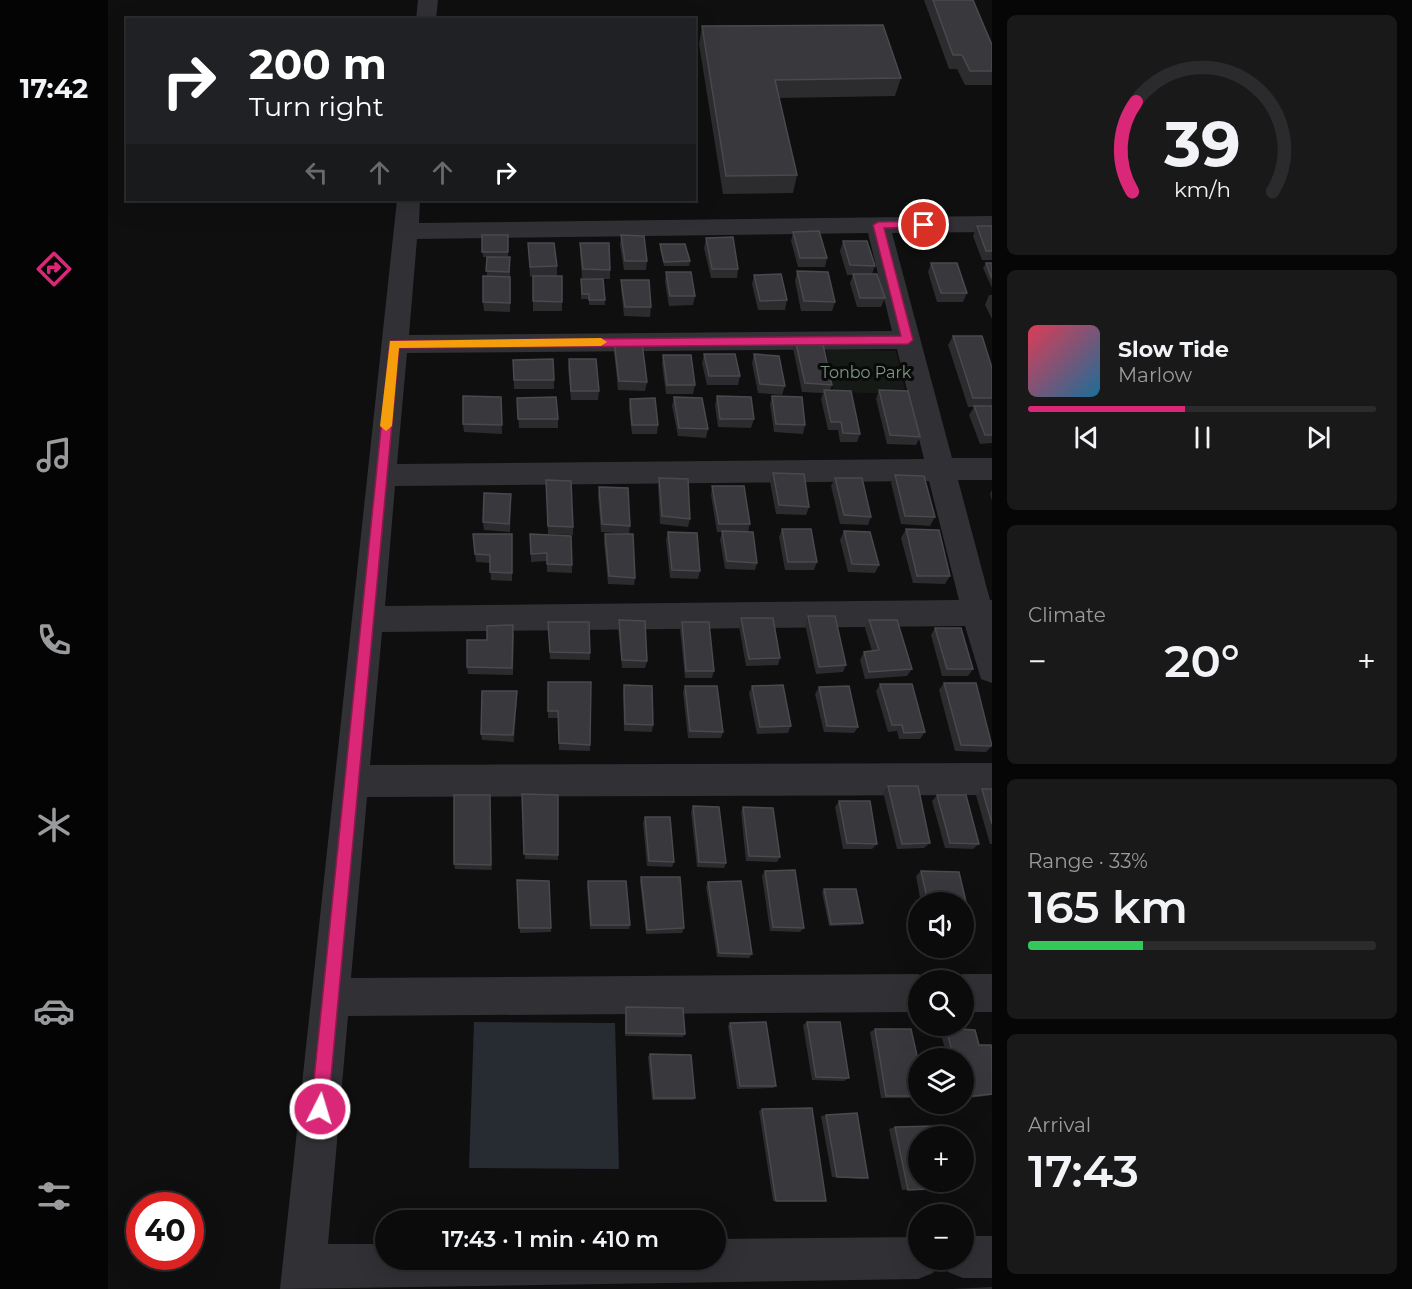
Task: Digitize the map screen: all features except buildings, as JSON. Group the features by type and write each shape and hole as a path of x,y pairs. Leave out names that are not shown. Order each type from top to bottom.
{"street":[{"path":"426,18 428,0"},
{"path":"908,1258 631,1275 303,1277 407,215 878,225 992,224"},
{"path":"878,225 941,469 985,613 992,669"},
{"path":"394,344 908,340"},
{"path":"381,475 992,469"},
{"path":"368,619 985,613"},
{"path":"352,781 992,779"},
{"path":"330,997 908,993"},
{"path":"974,993 992,993"},
{"path":"974,1257 992,1257"}],"green space":[{"name":"Tonbo Park","path":"826,349 896,351 906,394 834,392"}],"shaded area":[{"path":"474,1022 615,1023 619,1169 469,1168"}],"slow traffic":[{"path":"386,426 394,344 601,342"}],"route":[{"path":"320,1109 394,344 908,340 878,225 924,225"}]}
